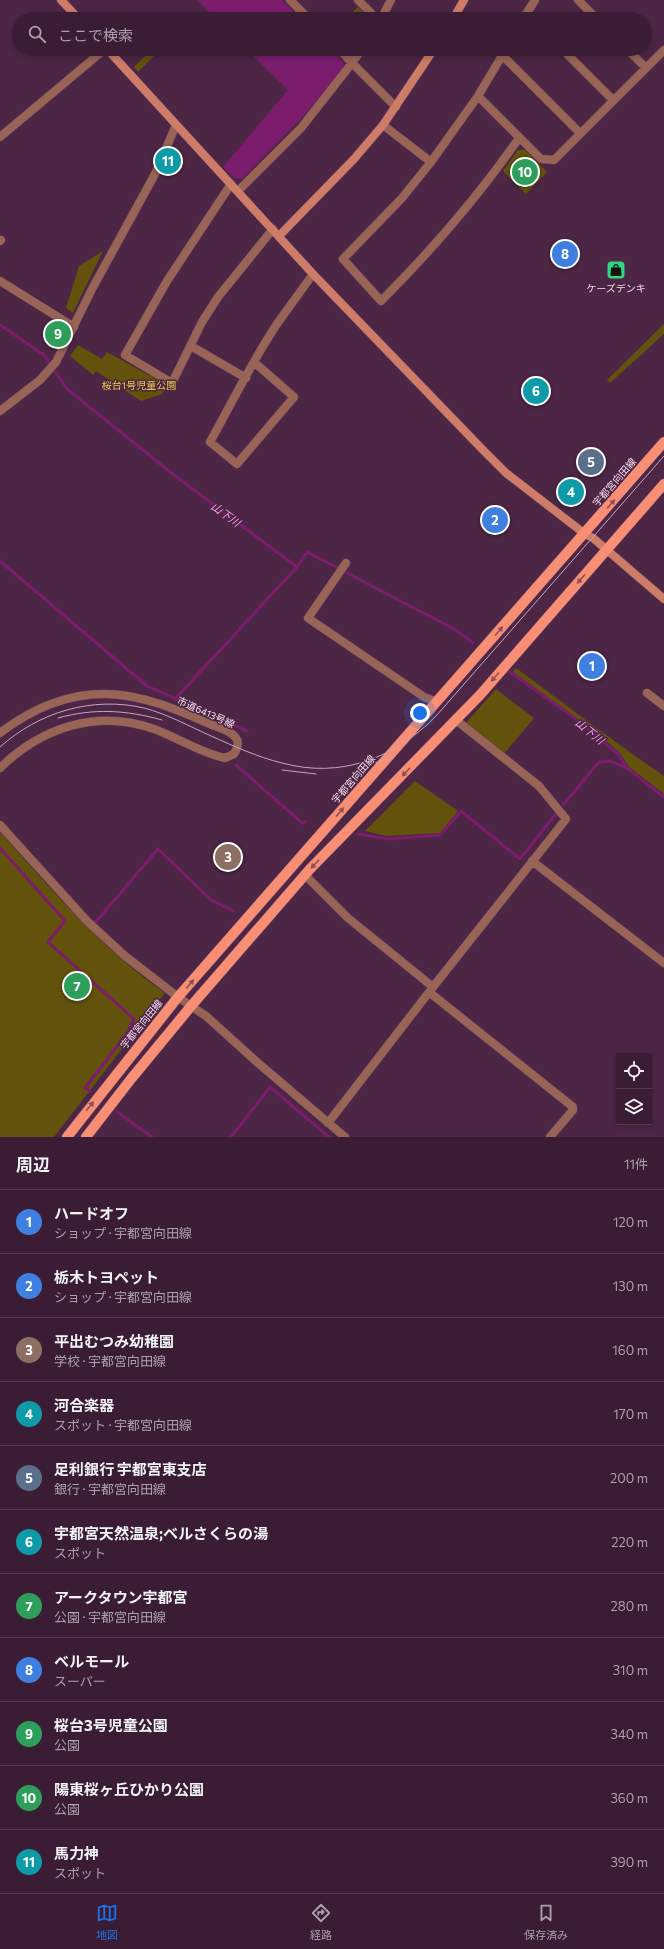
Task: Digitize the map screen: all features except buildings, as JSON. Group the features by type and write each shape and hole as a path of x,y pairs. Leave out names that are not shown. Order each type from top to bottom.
{"main road":[{"name":"宇都宮向田線","path":"66,1137 178,997 664,442"},
{"path":"86,1137 131,1079 192,1005 305,876 456,720 664,484"}],"street":[{"path":"290,0 302,12"},
{"path":"358,0 370,12"},
{"path":"385,12 391,0"},
{"path":"456,12 464,0"},
{"path":"530,12 535,0"},
{"path":"66,2 74,12"},
{"path":"584,2 592,12"},
{"path":"478,96 541,159 554,160 664,50"},
{"path":"0,137 98,56"},
{"path":"112,56 313,274 499,466 585,534 593,538 664,599"},
{"path":"346,56 396,107"},
{"path":"238,191 301,128 357,56"},
{"path":"279,236 343,171 383,125 429,56"},
{"path":"502,56 478,96 431,162 402,198 343,259 381,301 443,238 498,168 519,138"},
{"path":"508,56 580,133"},
{"path":"569,56 613,100"},
{"path":"634,56 646,68"},
{"path":"0,411 40,380 56,362 92,289 154,174 176,125"},
{"path":"383,125 431,162"},
{"path":"231,184 167,281 126,355 172,383 202,322 218,297 273,229"},
{"path":"255,363 294,397 237,464 210,442 246,378 277,325 313,274"},
{"path":"0,281 74,327"},
{"path":"191,346 246,378"},
{"path":"345,564 308,618 424,697 437,702"},
{"path":"647,693 664,706"},
{"name":"市道6413号線","path":"0,733 28,713 54,703 71,698 104,694 136,698 180,711 230,733 237,739 238,744 234,754 225,758 153,728 133,723 114,721 89,722 66,726 45,734 26,745 0,768"},
{"path":"328,1123 431,989 566,819 539,786 456,720"},
{"path":"0,825 87,921 125,956 178,997 192,1005 345,1137"},
{"path":"532,861 664,963"},
{"path":"305,876 348,918 431,989 573,1106 573,1110 550,1137"}],"green space":[{"path":"358,7 363,12 353,12"},
{"path":"145,56 154,56 138,72 134,67"},
{"path":"518,150 525,150 547,172 526,194 503,171"},
{"path":"103,251 73,313 66,308 79,266"},
{"path":"58,321 64,326 65,329 65,336 61,346 49,336"},
{"path":"664,324 664,334 610,383 607,380"},
{"name":"桜台1号児童公園","path":"78,345 102,359 107,352 167,385 162,394 141,401 96,371 93,375 70,356"},
{"path":"516,668 664,776 664,794 629,767 619,752 593,730 513,672"},
{"path":"496,689 534,718 503,755 466,723"},
{"path":"415,781 458,811 440,833 386,836 365,831"},
{"path":"0,832 58,897 98,938 142,976 165,993 54,1137 0,1137"}],"shaded area":[{"path":"197,0 282,0 294,12 209,12"},
{"path":"253,56 337,56 343,62 344,68 300,120 242,179 234,178 223,167 288,90"}],"waterway":[{"name":"山下川","path":"0,325 44,355 67,389 174,475 297,567 307,552 456,630 473,643"},
{"path":"0,561 147,686 247,731"},
{"path":"175,699 297,567"},
{"name":"山下川","path":"510,672 572,716 618,754 627,768 664,797"},
{"path":"563,805 599,762 610,761 627,768"},
{"path":"236,765 302,823 306,822"},
{"path":"358,834 389,839 440,835 461,811 520,859 555,815"},
{"path":"0,848 65,921 48,942 134,1019 128,1032 85,1088 90,1091"},
{"path":"93,922 94,924 158,849 211,900 234,911"},
{"path":"231,1137 270,1087 329,1137"},
{"path":"117,1112 152,1137"}],"tram line":[{"path":"0,747 32,724 49,716 67,710 105,704 144,708 170,717 211,736 273,761 304,767 325,768 346,766 385,754 420,731 436,716 664,456"},
{"path":"58,718 84,713 123,712 162,720"},
{"path":"359,769 391,757"},
{"path":"282,770 316,774"}],"place":[{"name":"馬力神","path":"168,161"},
{"name":"陽東桜ヶ丘ひかり公園","path":"525,172"},
{"name":"ベルモール","path":"565,254"},
{"name":"ケーズデンキ","path":"616,270"},
{"name":"桜台3号児童公園","path":"58,334"},
{"name":"宇都宮天然温泉;ベルさくらの湯","path":"536,391"},
{"name":"足利銀行 宇都宮東支店","path":"591,462"},
{"name":"河合楽器","path":"571,492"},
{"name":"栃木トヨペット","path":"495,520"},
{"name":"ハードオフ","path":"592,666"},
{"name":"平出むつみ幼稚園","path":"228,857"},
{"name":"アークタウン宇都宮","path":"77,986"}]}
